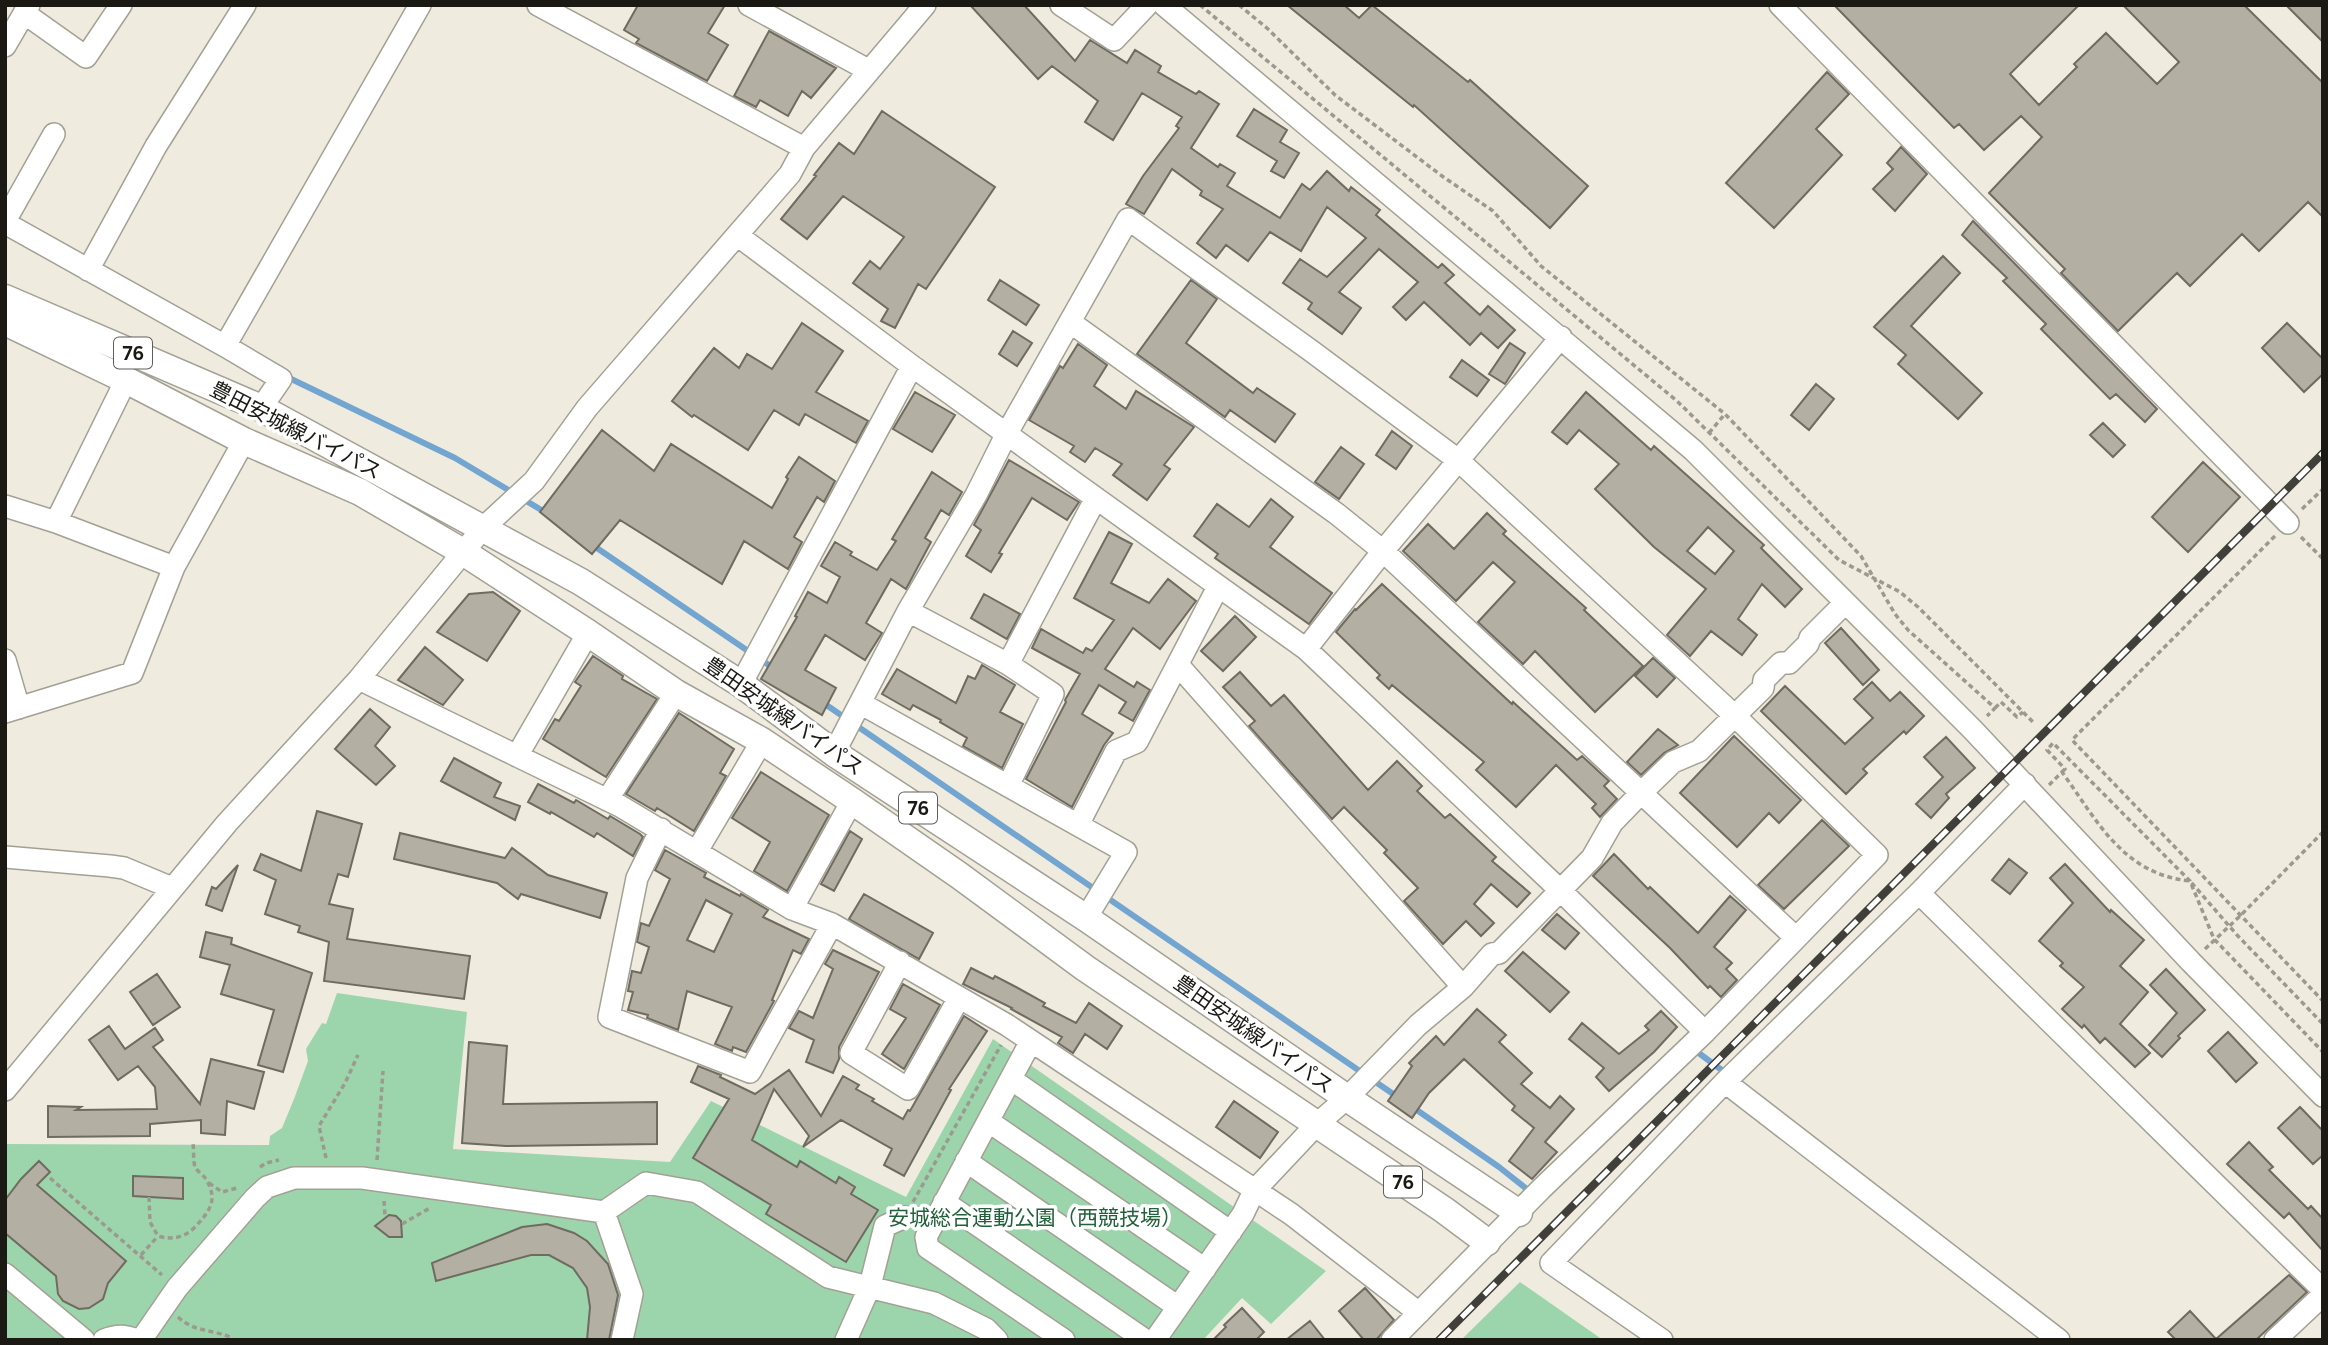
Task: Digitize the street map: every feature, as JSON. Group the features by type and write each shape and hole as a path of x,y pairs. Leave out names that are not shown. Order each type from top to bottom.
{"main road":[{"name":"豊田安城線バイパス","path":"6,319 244,441 359,492 464,552 676,693 762,741 852,801 1085,968 1487,1242"},
{"name":"豊田安城線バイパス","path":"6,319 261,408 582,582 741,684 834,752 1086,918 1519,1213"}],"street":[{"path":"5,46 26,9 86,57 121,5"},
{"path":"88,270 156,146 244,5"},
{"path":"225,346 420,5"},
{"path":"538,5 804,148"},
{"path":"750,5 868,70"},
{"path":"5,1090 227,822 359,679 483,528 534,481 587,408 790,174 804,148 925,5"},
{"path":"1060,5 1114,40 1147,5"},
{"path":"1164,5 1693,450 1973,730 2191,962 2323,1096"},
{"path":"1780,5 2287,523"},
{"path":"54,134 5,222 281,379 261,408"},
{"path":"834,752 908,611 976,495 1007,433 1128,219 1458,460 1735,716 1877,855 1705,1032 1487,1242 1392,1340"},
{"path":"737,235 912,366 1306,649 1705,1032"},
{"path":"1069,323 1327,506 1383,551 1795,937"},
{"path":"1306,649 1383,551 1561,337"},
{"path":"741,684 912,366"},
{"path":"56,522 126,380"},
{"path":"5,660 12,710 132,673 174,567 244,441"},
{"path":"1008,664 1096,498"},
{"path":"5,506 56,522 174,567"},
{"path":"1078,825 1116,751 1136,743 1217,587"},
{"path":"1155,1340 1243,1214 1254,1191 1317,1124 1347,1098 1418,1025 1463,987 1492,954 1499,953 1561,891 1592,858 1612,823 1641,793 1673,762 1699,751 1763,688 1764,680 1781,663 1789,663 1844,603"},
{"path":"908,611 1008,664 1053,694 1008,786"},
{"path":"517,756 589,633"},
{"path":"1178,665 1463,987"},
{"path":"359,679 607,800 661,829 792,909 832,924 900,962 959,998 1026,1050 1291,1214 1419,1313"},
{"path":"607,800 676,693"},
{"path":"860,703 1126,852 1086,918"},
{"path":"697,851 762,741"},
{"path":"1662,1340 1551,1263 1725,1083 1919,893 2031,790"},
{"path":"792,909 852,801"},
{"path":"661,829 637,877 609,1017 750,1072 832,924"},
{"path":"5,857 124,868 172,888"},
{"path":"1919,893 2323,1292 2275,1340"},
{"path":"900,962 851,1052 908,1089 959,998"},
{"path":"1026,1050 926,1237 928,1248 1064,1340"},
{"path":"1011,1079 1231,1232"},
{"path":"1725,1083 2059,1340"},
{"path":"988,1121 1205,1269"},
{"path":"967,1161 1178,1307"},
{"path":"104,1340 113,1336 125,1336 139,1340 177,1288 267,1187 295,1178 330,1178 376,1180 604,1212 646,1183 697,1192 828,1277 934,1303 986,1329 997,1340"},
{"path":"944,1202 1145,1340"},
{"path":"604,1212 632,1294 622,1340"},
{"path":"846,1340 870,1286 885,1226 905,1217"},
{"path":"5,1274 84,1340"}],"path":[{"path":"1200,5 1677,401 1839,560 1900,592 1919,607 2033,722"},
{"path":"1239,5 1268,29 1335,95 1493,211 1541,267 1725,414 1861,556 1895,614 1908,630 1995,708"},
{"path":"1693,450 1725,414"},
{"path":"2323,488 2073,740 2323,1001"},
{"path":"2287,523 2323,559"},
{"path":"1973,730 2001,702 2017,717 2023,712"},
{"path":"2031,790 2065,769 2047,750 2053,743 2190,881 2323,1024"},
{"path":"2062,772 2119,849 2136,863 2154,872 2171,879 2190,881"},
{"path":"2191,962 2323,832"},
{"path":"2190,881 2214,939 2323,1052"},
{"path":"905,1217 1001,1045"},
{"path":"330,1178 319,1126 358,1055"},
{"path":"376,1180 383,1071"},
{"path":"149,1197 149,1222 158,1236 183,1236 209,1212 211,1193 203,1175 195,1168 193,1144"},
{"path":"50,1178 177,1288"},
{"path":"384,1203 386,1216"},
{"path":"402,1224 411,1219"},
{"path":"141,1256 158,1236"},
{"path":"170,1309 189,1327 230,1337"}],"green space":[{"name":"安城総合運動公園（西競技場）","path":"337,993 467,1012 453,1149 670,1162 711,1101 906,1197 993,1039 1326,1271 1271,1324 1242,1298 1203,1340 5,1340 5,1144 269,1145 270,1136 282,1128 294,1099 308,1061 306,1049 322,1023 326,1024"},
{"path":"1520,1282 1603,1340 1461,1340"}],"building":[{"path":"638,5 725,5 708,33 728,45 707,81 636,43 639,39 624,30"},
{"path":"970,5 1024,5 1075,61 1090,40 1127,63 1135,50 1161,66 1158,72 1196,94 1199,91 1219,104 1191,148 1218,167 1220,164 1235,173 1227,186 1280,218 1302,184 1310,190 1327,171 1349,191 1351,187 1380,210 1376,215 1438,268 1442,264 1454,275 1445,283 1480,315 1488,306 1515,330 1498,348 1481,333 1470,345 1424,302 1406,320 1393,307 1418,282 1379,249 1339,292 1361,308 1342,334 1308,309 1312,303 1283,283 1300,259 1327,277 1366,238 1327,207 1301,251 1270,232 1248,261 1226,245 1216,258 1197,243 1223,209 1200,195 1202,191 1172,169 1144,214 1126,204 1179,128 1176,126 1182,117 1142,93 1113,140 1085,122 1098,101 1052,66 1038,79"},
{"path":"1287,5 1344,5 1359,18 1372,5 1468,82 1470,80 1588,186 1550,228 1414,105 1413,107"},
{"path":"1834,5 2079,5 2010,74 2039,105 2077,67 2074,64 2106,33 2157,84 2179,62 2123,5 2244,5 2323,83 2323,217 2308,202 2259,251 2242,234 2190,286 2177,273 2118,331 2061,273 2065,269 1989,193 2042,137 2021,116 1984,150 1959,124 1954,128"},
{"path":"2286,5 2323,5 2323,42"},
{"path":"769,31 836,68 811,98 802,91 788,116 760,100 756,107 734,96"},
{"path":"1827,72 1849,94 1816,129 1842,155 1774,228 1726,183"},
{"path":"1254,109 1287,130 1280,142 1299,153 1284,178 1271,171 1277,161 1237,136"},
{"path":"882,111 995,187 926,289 918,284 895,328 881,321 888,309 853,283 870,261 880,269 904,237 843,196 807,239 781,219 839,143 854,154"},
{"path":"1901,147 1927,174 1895,211 1873,189 1893,169 1887,163"},
{"path":"1973,221 2157,409 2145,422 2116,394 2110,399 2041,329 2046,324 2003,281 2007,278 1962,235"},
{"path":"1943,256 1960,273 1911,326 1982,393 1958,419 1898,364 1906,355 1874,327"},
{"path":"1000,280 1039,305 1026,325 988,300"},
{"path":"1191,280 1217,299 1186,343 1253,393 1257,388 1295,414 1275,442 1230,410 1225,417 1137,354"},
{"path":"802,323 843,351 816,392 868,421 856,443 805,414 799,425 774,410 748,450 694,415 692,417 672,401 714,348 739,368 747,354 772,369"},
{"path":"2287,323 2323,359 2323,374 2304,392 2262,348"},
{"path":"1013,331 1032,343 1017,366 999,354"},
{"path":"1510,343 1525,353 1505,384 1489,374"},
{"path":"1078,344 1107,365 1094,386 1126,409 1136,391 1194,427 1164,465 1170,469 1147,500 1113,475 1122,464 1095,448 1085,462 1070,452 1074,446 1029,420 1060,366 1063,368"},
{"path":"1462,360 1489,380 1477,396 1450,377"},
{"path":"1816,384 1834,399 1809,430 1791,415"},
{"path":"915,392 955,415 932,452 893,429"},
{"path":"1586,392 1651,450 1654,446 1764,545 1761,548 1802,589 1785,607 1762,584 1738,619 1757,635 1742,655 1711,631 1690,656 1667,635 1706,589 1654,547 1595,489 1619,464 1579,430 1567,444 1552,432","holes":["1708,527 1734,551 1715,574 1687,551"]},
{"path":"2103,423 2125,445 2113,457 2090,435"},
{"path":"602,430 654,471 671,444 772,508 788,479 786,477 799,457 835,481 824,502 817,497 794,537 802,542 788,569 744,541 722,584 620,520 592,554 540,512"},
{"path":"1392,431 1412,446 1396,469 1376,455"},
{"path":"1341,447 1364,464 1339,499 1315,482"},
{"path":"1009,460 1079,502 1067,520 1032,498 999,553 1002,554 991,572 966,556 981,530 974,525"},
{"path":"2203,462 2240,497 2188,552 2152,517"},
{"path":"932,472 962,492 949,515 941,510 925,538 931,542 906,589 891,579 866,623 882,633 865,660 825,635 805,670 836,688 822,715 761,679 797,617 795,616 808,592 827,603 840,577 821,566 835,542 852,552 850,555 877,570 896,541 892,539"},
{"path":"1271,499 1293,517 1270,547 1332,593 1309,624 1215,558 1218,554 1194,536 1217,504 1249,527"},
{"path":"1487,513 1506,531 1503,534 1586,608 1584,610 1643,666 1595,712 1535,651 1523,664 1478,622 1515,582 1493,562 1456,601 1403,551 1428,524 1454,549"},
{"path":"1109,532 1132,544 1111,583 1149,603 1168,579 1196,601 1160,649 1133,628 1105,669 1134,687 1137,682 1150,690 1133,721 1119,713 1126,702 1099,685 1082,714 1113,733 1072,807 1026,779 1080,674 1032,648 1041,629 1083,653 1086,648 1092,651 1114,620 1074,598"},
{"path":"1382,584 1512,704 1513,702 1577,760 1582,756 1609,781 1604,786 1617,799 1600,817 1592,808 1596,804 1556,765 1516,807 1476,770 1484,762 1392,685 1389,689 1377,678 1380,675 1336,632 1355,609"},
{"path":"493,592 520,611 487,661 437,632 469,594"},
{"path":"984,594 1020,614 1007,639 971,618"},
{"path":"1235,616 1256,637 1223,671 1201,651"},
{"path":"1841,628 1879,670 1863,685 1825,643"},
{"path":"425,647 463,680 443,705 398,680"},
{"path":"593,656 623,676 622,679 657,699 606,777 543,739 555,719 559,721 581,686 575,682"},
{"path":"1653,658 1675,678 1657,697 1635,676"},
{"path":"982,665 1015,685 1000,712 1023,724 1002,768 963,746 967,738 940,722 941,720 913,705 910,710 882,694 897,669 956,703 968,676 975,679"},
{"path":"1240,672 1271,706 1284,695 1368,790 1397,761 1422,786 1417,791 1445,818 1450,814 1496,857 1492,861 1530,893 1517,907 1491,884 1474,904 1494,923 1481,936 1466,921 1443,944 1404,901 1418,888 1384,853 1387,850 1344,807 1332,819 1249,726 1255,721 1223,687"},
{"path":"1872,682 1890,701 1900,692 1924,716 1863,769 1867,773 1846,794 1761,711 1785,686 1845,744 1873,718 1854,699"},
{"path":"370,709 390,727 375,746 395,766 376,785 335,749"},
{"path":"679,713 734,749 720,773 726,776 694,831 657,808 655,811 626,794"},
{"path":"1658,729 1678,745 1664,753 1641,775 1627,762"},
{"path":"1734,736 1801,800 1779,823 1769,813 1737,847 1680,793"},
{"path":"1946,737 1975,768 1946,794 1949,798 1931,818 1916,804 1943,777 1924,757"},
{"path":"454,758 501,783 494,797 520,806 515,820 441,781"},
{"path":"761,772 829,815 787,891 754,871 770,842 732,818"},
{"path":"538,784 574,803 576,800 608,819 610,816 640,834 643,837 633,856 597,833 594,837 528,802"},
{"path":"317,811 362,824 348,877 338,874 329,904 353,909 347,939 470,956 464,999 324,981 329,942 298,932 300,926 265,914 276,880 254,870 261,854 301,871"},
{"path":"1822,820 1849,846 1784,909 1758,885"},
{"path":"850,831 862,839 834,891 821,884"},
{"path":"400,833 505,858 512,848 548,875 607,893 600,918 521,894 518,899 497,883 394,859"},
{"path":"665,850 706,873 704,877 768,910 763,917 809,939 801,954 793,950 772,1000 774,1001 746,1052 733,1047 732,1051 715,1044 732,1007 687,991 678,1030 647,1018 648,1015 628,1010 633,992 628,991 632,971 641,973 649,947 637,942 641,923 649,926 670,879 655,870","holes":["706,900 732,914 714,952 687,940"]},
{"path":"1614,854 1648,889 1650,887 1698,933 1730,896 1746,910 1714,947 1732,963 1726,969 1737,980 1721,997 1710,986 1708,988 1670,948 1593,876"},
{"path":"2009,859 2027,873 2010,894 1992,880"},
{"path":"2065,864 2110,912 2111,910 2144,940 2120,966 2148,992 2120,1024 2150,1053 2135,1067 2105,1038 2100,1043 2084,1025 2082,1028 2062,1009 2084,987 2060,966 2063,963 2039,941 2073,903 2050,878"},
{"path":"238,865 222,911 206,905 212,887 216,889"},
{"path":"864,894 933,933 919,959 849,919"},
{"path":"1557,914 1579,933 1565,949 1542,930"},
{"path":"206,932 232,938 231,944 312,973 283,1072 258,1065 274,1010 221,994 230,965 200,957"},
{"path":"833,950 879,972 839,1047 839,1059 833,1073 806,1062 814,1040 789,1028 799,1011 813,1018 833,969 825,964"},
{"path":"1523,952 1569,992 1550,1012 1505,971"},
{"path":"971,968 993,979 995,976 1076,1023 1089,1003 1122,1026 1107,1049 1085,1034 1073,1053 1058,1043 1062,1037 963,984"},
{"path":"2166,969 2205,1010 2178,1036 2180,1038 2162,1057 2149,1045 2177,1013 2150,985"},
{"path":"157,974 180,1007 153,1025 130,992"},
{"path":"903,984 940,1005 904,1069 882,1054 906,1018 890,1009"},
{"path":"1477,1009 1506,1035 1499,1042 1532,1073 1521,1084 1550,1108 1560,1096 1574,1109 1545,1142 1557,1152 1532,1179 1509,1161 1534,1128 1512,1110 1515,1106 1464,1059 1429,1093 1412,1118 1388,1101 1412,1066 1409,1063 1436,1036 1444,1045"},
{"path":"1661,1011 1677,1027 1654,1052 1609,1091 1596,1077 1604,1068 1569,1039 1582,1023 1619,1054 1649,1030 1645,1026"},
{"path":"964,1016 987,1031 949,1089 951,1090 904,1176 884,1165 892,1149 841,1120 803,1147 809,1136 774,1089 752,1140 797,1167 800,1161 836,1183 839,1177 855,1187 851,1194 878,1210 846,1262 766,1214 771,1205 693,1158 729,1099 691,1082 698,1066 755,1094 789,1070 821,1116 843,1076 859,1085 856,1089 874,1099 872,1101 903,1119"},
{"path":"109,1026 125,1049 155,1028 163,1040 153,1047 200,1104 211,1059 264,1072 254,1109 227,1101 225,1135 201,1133 201,1120 150,1124 150,1136 48,1137 48,1106 81,1107 76,1110 157,1109 155,1087 138,1066 118,1080 89,1040"},
{"path":"2228,1032 2257,1063 2236,1082 2208,1051"},
{"path":"469,1042 507,1046 503,1104 657,1102 657,1144 506,1146 462,1143"},
{"path":"1234,1101 1278,1132 1260,1158 1216,1127"},
{"path":"2300,1107 2323,1131 2323,1155 2313,1164 2278,1128"},
{"path":"2249,1142 2273,1167 2269,1170 2308,1209 2311,1206 2323,1219 2323,1251 2289,1213 2284,1218 2227,1164"},
{"path":"39,1161 50,1172 37,1185 126,1261 108,1283 103,1299 89,1308 79,1309 63,1301 58,1294 56,1276 5,1233 5,1200"},
{"path":"133,1176 183,1178 183,1199 133,1196"},
{"path":"389,1215 396,1216 401,1221 402,1237 389,1237 375,1226"},
{"path":"547,1224 574,1233 587,1241 608,1264 618,1295 609,1340 587,1340 590,1307 587,1288 573,1268 549,1255 531,1255 436,1281 432,1263 522,1227"},
{"path":"2289,1275 2307,1292 2256,1340 2176,1340 2168,1332 2190,1311 2216,1339"},
{"path":"1365,1288 1394,1320 1376,1340 1364,1340 1339,1311"},
{"path":"1242,1308 1264,1332 1256,1340 1213,1340 1226,1327 1224,1325"},
{"path":"1310,1321 1325,1340 1286,1340"}],"waterway":[{"path":"285,376 455,458 548,514"},
{"path":"591,544 776,670"},
{"path":"822,702 1399,1098"},
{"path":"1693,1053 1696,1051 1727,1074"},
{"path":"1411,1106 1533,1194"}],"railway":[{"path":"1439,1340 2323,453"}]}
